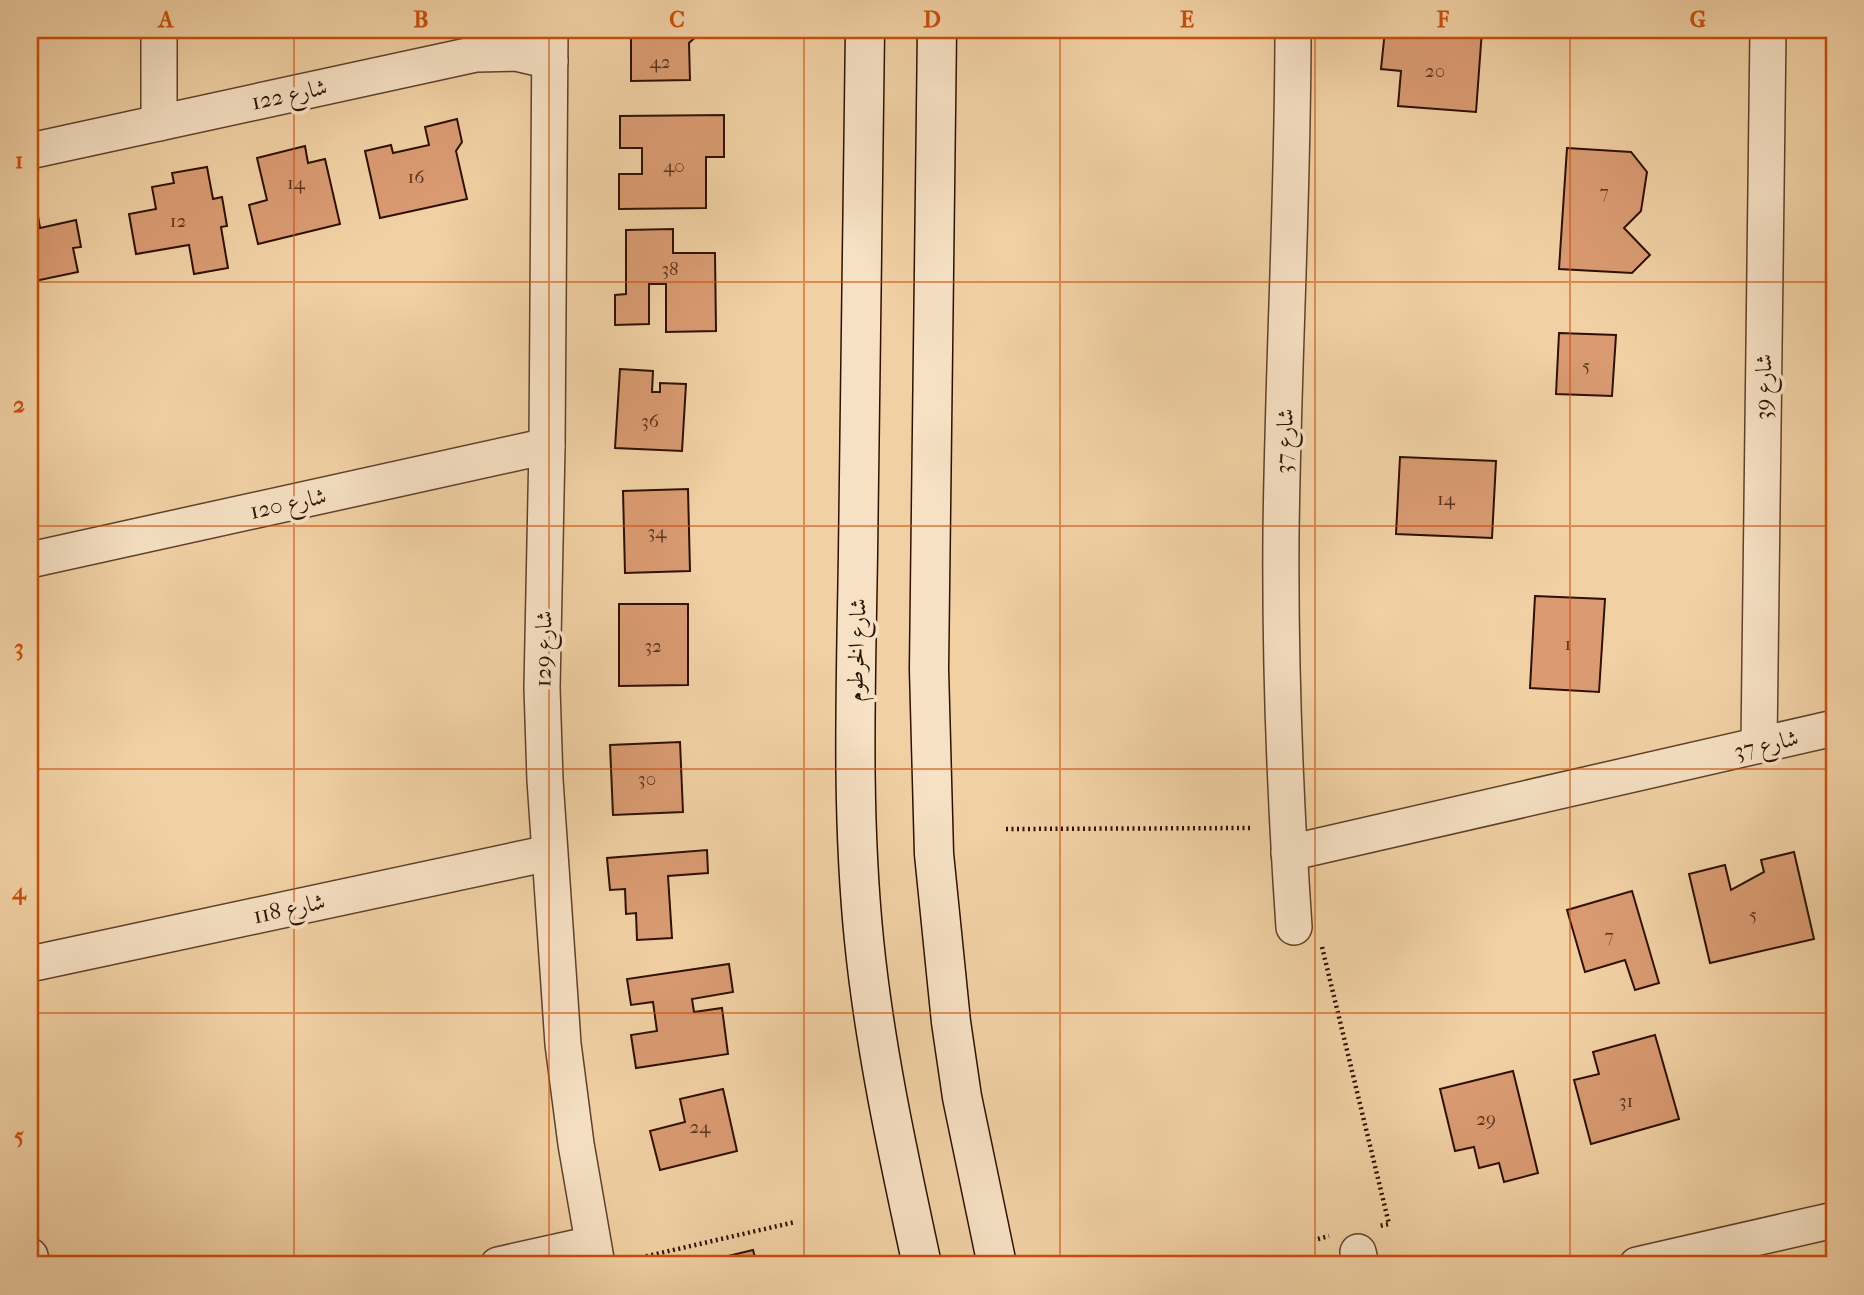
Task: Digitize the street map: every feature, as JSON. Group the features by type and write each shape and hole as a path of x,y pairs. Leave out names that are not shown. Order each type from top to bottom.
{"main road":[{"name":"شارع الخرطوم","path":"865,30 854,705 857,850 864,941 876,1032 922,1265"},
{"path":"937,30 929,669 934,854 951,1022 962,1097 997,1265"}],"street":[{"path":"159,30 159,123"},
{"name":"شارع 37","path":"1293,30 1281,531 1281,645 1288,840 1308,935"},
{"name":"شارع 39","path":"1759,745 1768,30"},
{"name":"شارع 122","path":"30,151 476,54 516,53 550,46"},
{"name":"شارع 129","path":"550,46 542,688 549,853 563,1044 576,1144 602,1257"},
{"name":"شارع 120","path":"30,560 547,446"},
{"name":"شارع 37","path":"1288,840 1834,728"},
{"name":"شارع 118","path":"30,964 549,853"},
{"path":"1637,1265 1834,1220"},
{"path":"30,1256 32,1265"},
{"path":"498,1265 602,1257"}],"path":[{"path":"1006,829 1288,840"},
{"path":"1308,935 1389,1224 1359,1244 1318,1239"},
{"path":"602,1257 795,1222"}],"building":[{"path":"631,30 699,30 699,34 689,43 690,80 631,81"},
{"path":"1084,30 1151,30 1151,35 1084,35"},
{"path":"1385,30 1482,30 1476,112 1398,106 1401,71 1381,69"},
{"path":"724,115 724,157 706,157 706,208 619,209 619,174 642,174 642,148 620,148 620,116"},
{"path":"457,119 462,142 456,151 467,199 380,218 365,151 391,145 393,153 429,145 425,127"},
{"path":"305,146 308,163 325,159 340,224 258,244 249,205 267,200 257,158"},
{"path":"1567,148 1631,152 1647,172 1641,211 1624,228 1650,255 1632,273 1559,269"},
{"path":"207,167 213,199 222,197 227,226 221,227 228,268 194,274 189,245 136,254 129,214 156,209 152,187 174,183 172,173"},
{"path":"38,216 40,228 76,220 81,247 73,248 78,272 30,282 30,217"},
{"path":"673,229 673,253 715,253 716,331 666,332 666,284 649,284 649,324 615,325 615,295 626,294 626,230"},
{"path":"1559,333 1616,335 1612,396 1556,394"},
{"path":"620,369 653,371 652,392 660,392 660,383 686,384 682,451 615,448"},
{"path":"1400,457 1496,461 1492,538 1396,534"},
{"path":"688,489 690,571 625,573 623,491"},
{"path":"1535,596 1605,599 1599,692 1530,688"},
{"path":"619,604 688,604 688,685 619,686"},
{"path":"680,742 683,812 613,815 610,745"},
{"path":"707,850 708,873 668,876 672,938 637,940 636,913 626,914 625,889 610,890 607,858"},
{"path":"1794,852 1814,939 1710,963 1689,874 1725,865 1731,890 1764,872 1761,860"},
{"path":"1632,891 1659,983 1635,990 1625,960 1585,972 1567,910"},
{"path":"729,964 733,992 692,999 694,1012 722,1008 728,1054 636,1068 631,1035 657,1031 653,1002 631,1005 627,979"},
{"path":"1655,1035 1679,1119 1591,1144 1574,1080 1599,1074 1593,1052"},
{"path":"1513,1071 1538,1173 1504,1182 1499,1163 1479,1168 1474,1147 1455,1151 1440,1089"},
{"path":"723,1089 737,1151 660,1170 650,1131 685,1122 680,1099"},
{"path":"753,1250 757,1265 691,1265"}]}
